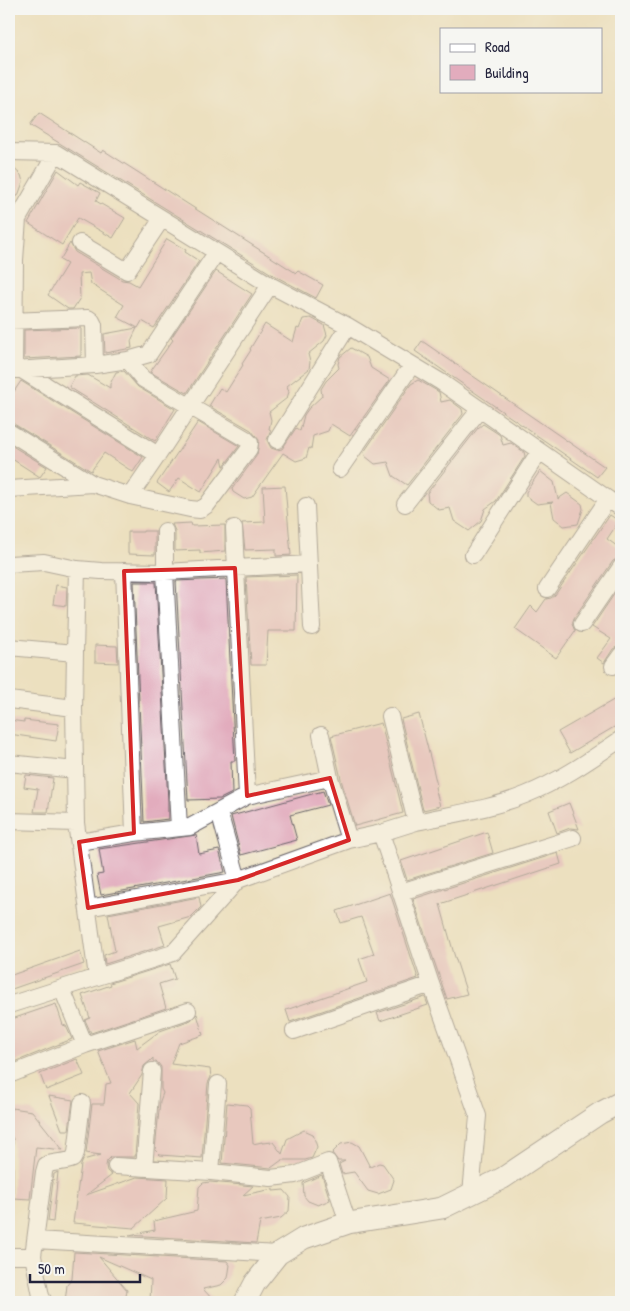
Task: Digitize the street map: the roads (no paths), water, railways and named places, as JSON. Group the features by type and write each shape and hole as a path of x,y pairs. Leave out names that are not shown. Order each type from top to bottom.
{"main road":[{"path":"245,1302 255,1283 278,1254 304,1238 348,1223 442,1208 516,1170 600,1113 621,1102"}],"street":[{"path":"9,152 56,153 216,253 270,285 348,326 440,382 614,503 547,589"},
{"path":"14,370 12,260 18,219 17,207 56,153"},
{"path":"80,243 127,271 161,220"},
{"path":"14,370 95,365 128,360 149,354 216,253"},
{"path":"130,496 270,285"},
{"path":"12,321 88,318 94,325 95,365"},
{"path":"277,440 348,326"},
{"path":"9,432 93,484 130,496 200,510 207,505 249,449 250,443 143,379 128,360"},
{"path":"340,469 412,365"},
{"path":"14,370 158,455"},
{"path":"404,504 480,410"},
{"path":"473,555 539,452"},
{"path":"9,489 93,484"},
{"path":"306,506 312,626"},
{"path":"234,528 246,796"},
{"path":"165,531 165,572 179,828"},
{"path":"9,564 44,562 78,569 101,571 165,572 309,564"},
{"path":"582,624 621,567"},
{"path":"78,569 74,708 76,823 97,977"},
{"path":"124,570 134,833"},
{"path":"9,647 75,653"},
{"path":"9,700 74,708"},
{"path":"390,716 416,822"},
{"path":"320,735 330,778 349,840"},
{"path":"88,908 238,880 349,840 524,796 564,777 621,739"},
{"path":"9,763 75,770"},
{"path":"79,842 134,833 190,827 246,796 330,778"},
{"path":"219,812 238,880"},
{"path":"9,821 76,823"},
{"path":"381,833 478,1116 471,1194"},
{"path":"401,892 573,838"},
{"path":"9,1006 173,953 238,880"},
{"path":"294,1031 432,984"},
{"path":"62,988 85,1045"},
{"path":"9,1075 85,1045 188,1011"},
{"path":"144,1168 152,1071"},
{"path":"211,1172 218,1084"},
{"path":"44,1302 41,1296 34,1248 44,1172 46,1165 73,1160 76,1152 82,1103"},
{"path":"116,1166 271,1178 295,1175 328,1162 348,1223"},
{"path":"9,1256 34,1248 278,1254"}]}
